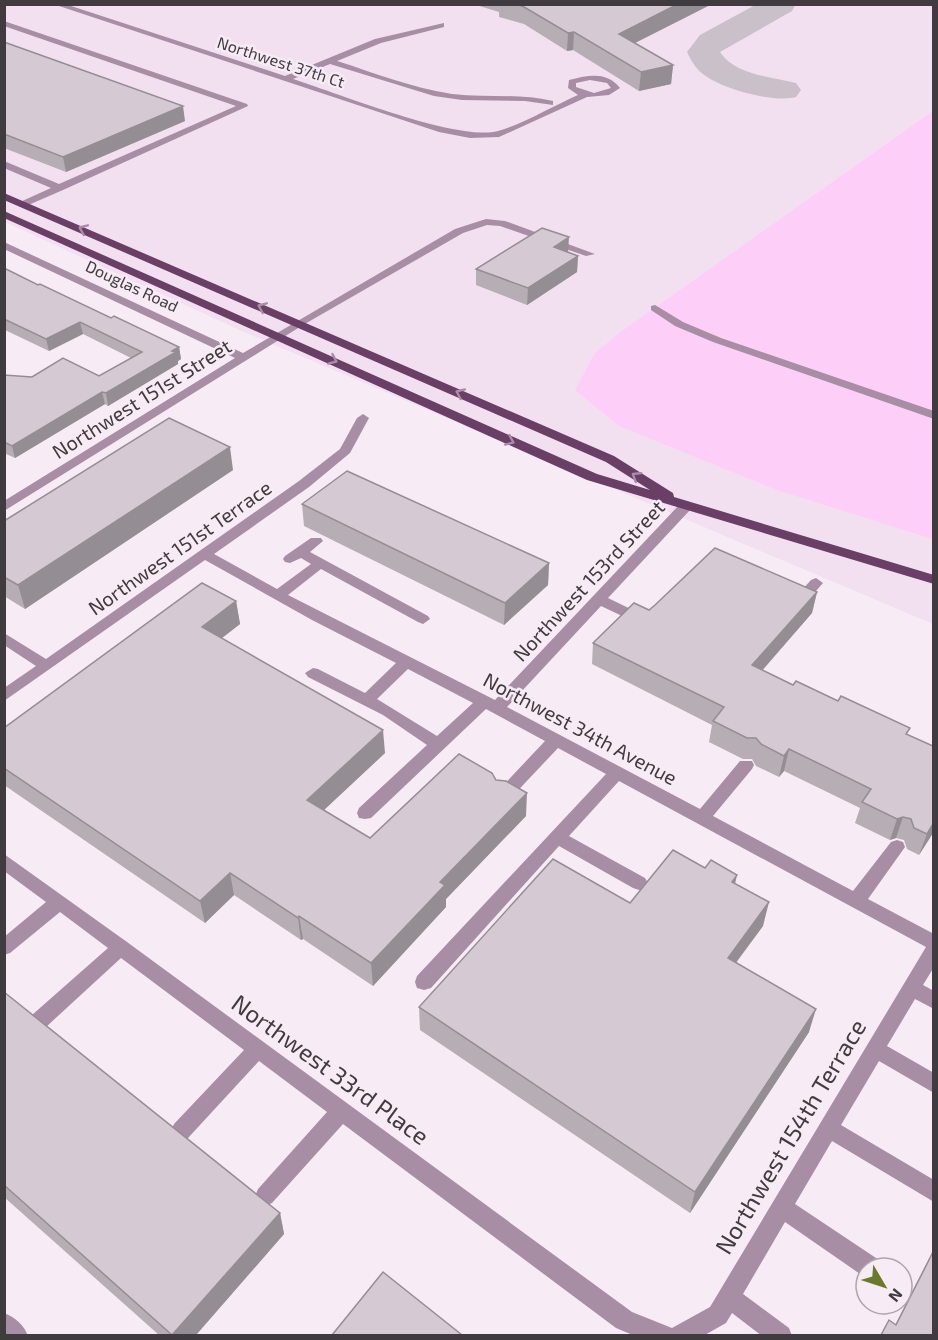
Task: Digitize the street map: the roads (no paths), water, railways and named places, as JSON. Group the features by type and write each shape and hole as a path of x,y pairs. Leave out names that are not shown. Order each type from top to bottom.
{"main road":[{"path":"4,195 610,459 685,507"},
{"path":"4,214 592,477 685,507 933,580"}],"street":[{"name":"Northwest 37th Ct","path":"56,4 442,130 470,135 500,134 548,107"},
{"path":"4,23 244,106 23,204"},
{"path":"285,79 385,39 441,25"},
{"path":"330,61 446,96 520,97 558,110 587,94"},
{"path":"584,78 604,79 616,86 609,93 587,94 575,91 572,88 572,82 584,78"},
{"path":"548,107 575,91"},
{"path":"4,164 60,188"},
{"name":"Northwest 151st Street","path":"4,507 299,323 475,224 486,222 509,225 590,254"},
{"name":"Douglas Road","path":"4,245 244,358"},
{"path":"655,308 679,324 717,340 933,415"},
{"name":"Northwest 151st Terrace","path":"4,696 304,484 346,450 348,442 363,418"},
{"name":"Northwest 153rd Street","path":"365,813 438,744 491,704 599,599 685,507"},
{"path":"316,541 295,556 321,563 423,619"},
{"name":"Northwest 34th Avenue","path":"206,555 278,595 491,704 933,943"},
{"path":"278,595 321,563"},
{"path":"784,588 804,596 816,583"},
{"path":"599,599 646,622 654,613"},
{"path":"4,638 47,666"},
{"path":"367,700 407,662"},
{"path":"313,673 388,711 438,744"},
{"path":"502,797 556,740"},
{"path":"702,818 746,765"},
{"path":"424,982 617,772"},
{"path":"557,837 639,883"},
{"path":"856,901 897,848"},
{"name":"Northwest 33rd Place","path":"4,861 624,1320"},
{"path":"4,948 59,902"},
{"path":"39,1021 121,948"},
{"name":"Northwest 154th Terrace","path":"624,1320 680,1335 718,1315 933,950"},
{"path":"911,988 933,1001"},
{"path":"181,1131 258,1049"},
{"path":"875,1049 933,1084"},
{"path":"265,1196 341,1111"},
{"path":"828,1128 933,1192"},
{"path":"782,1207 854,1256"},
{"path":"728,1297 781,1335"},
{"path":"4,1324 16,1335"}]}
